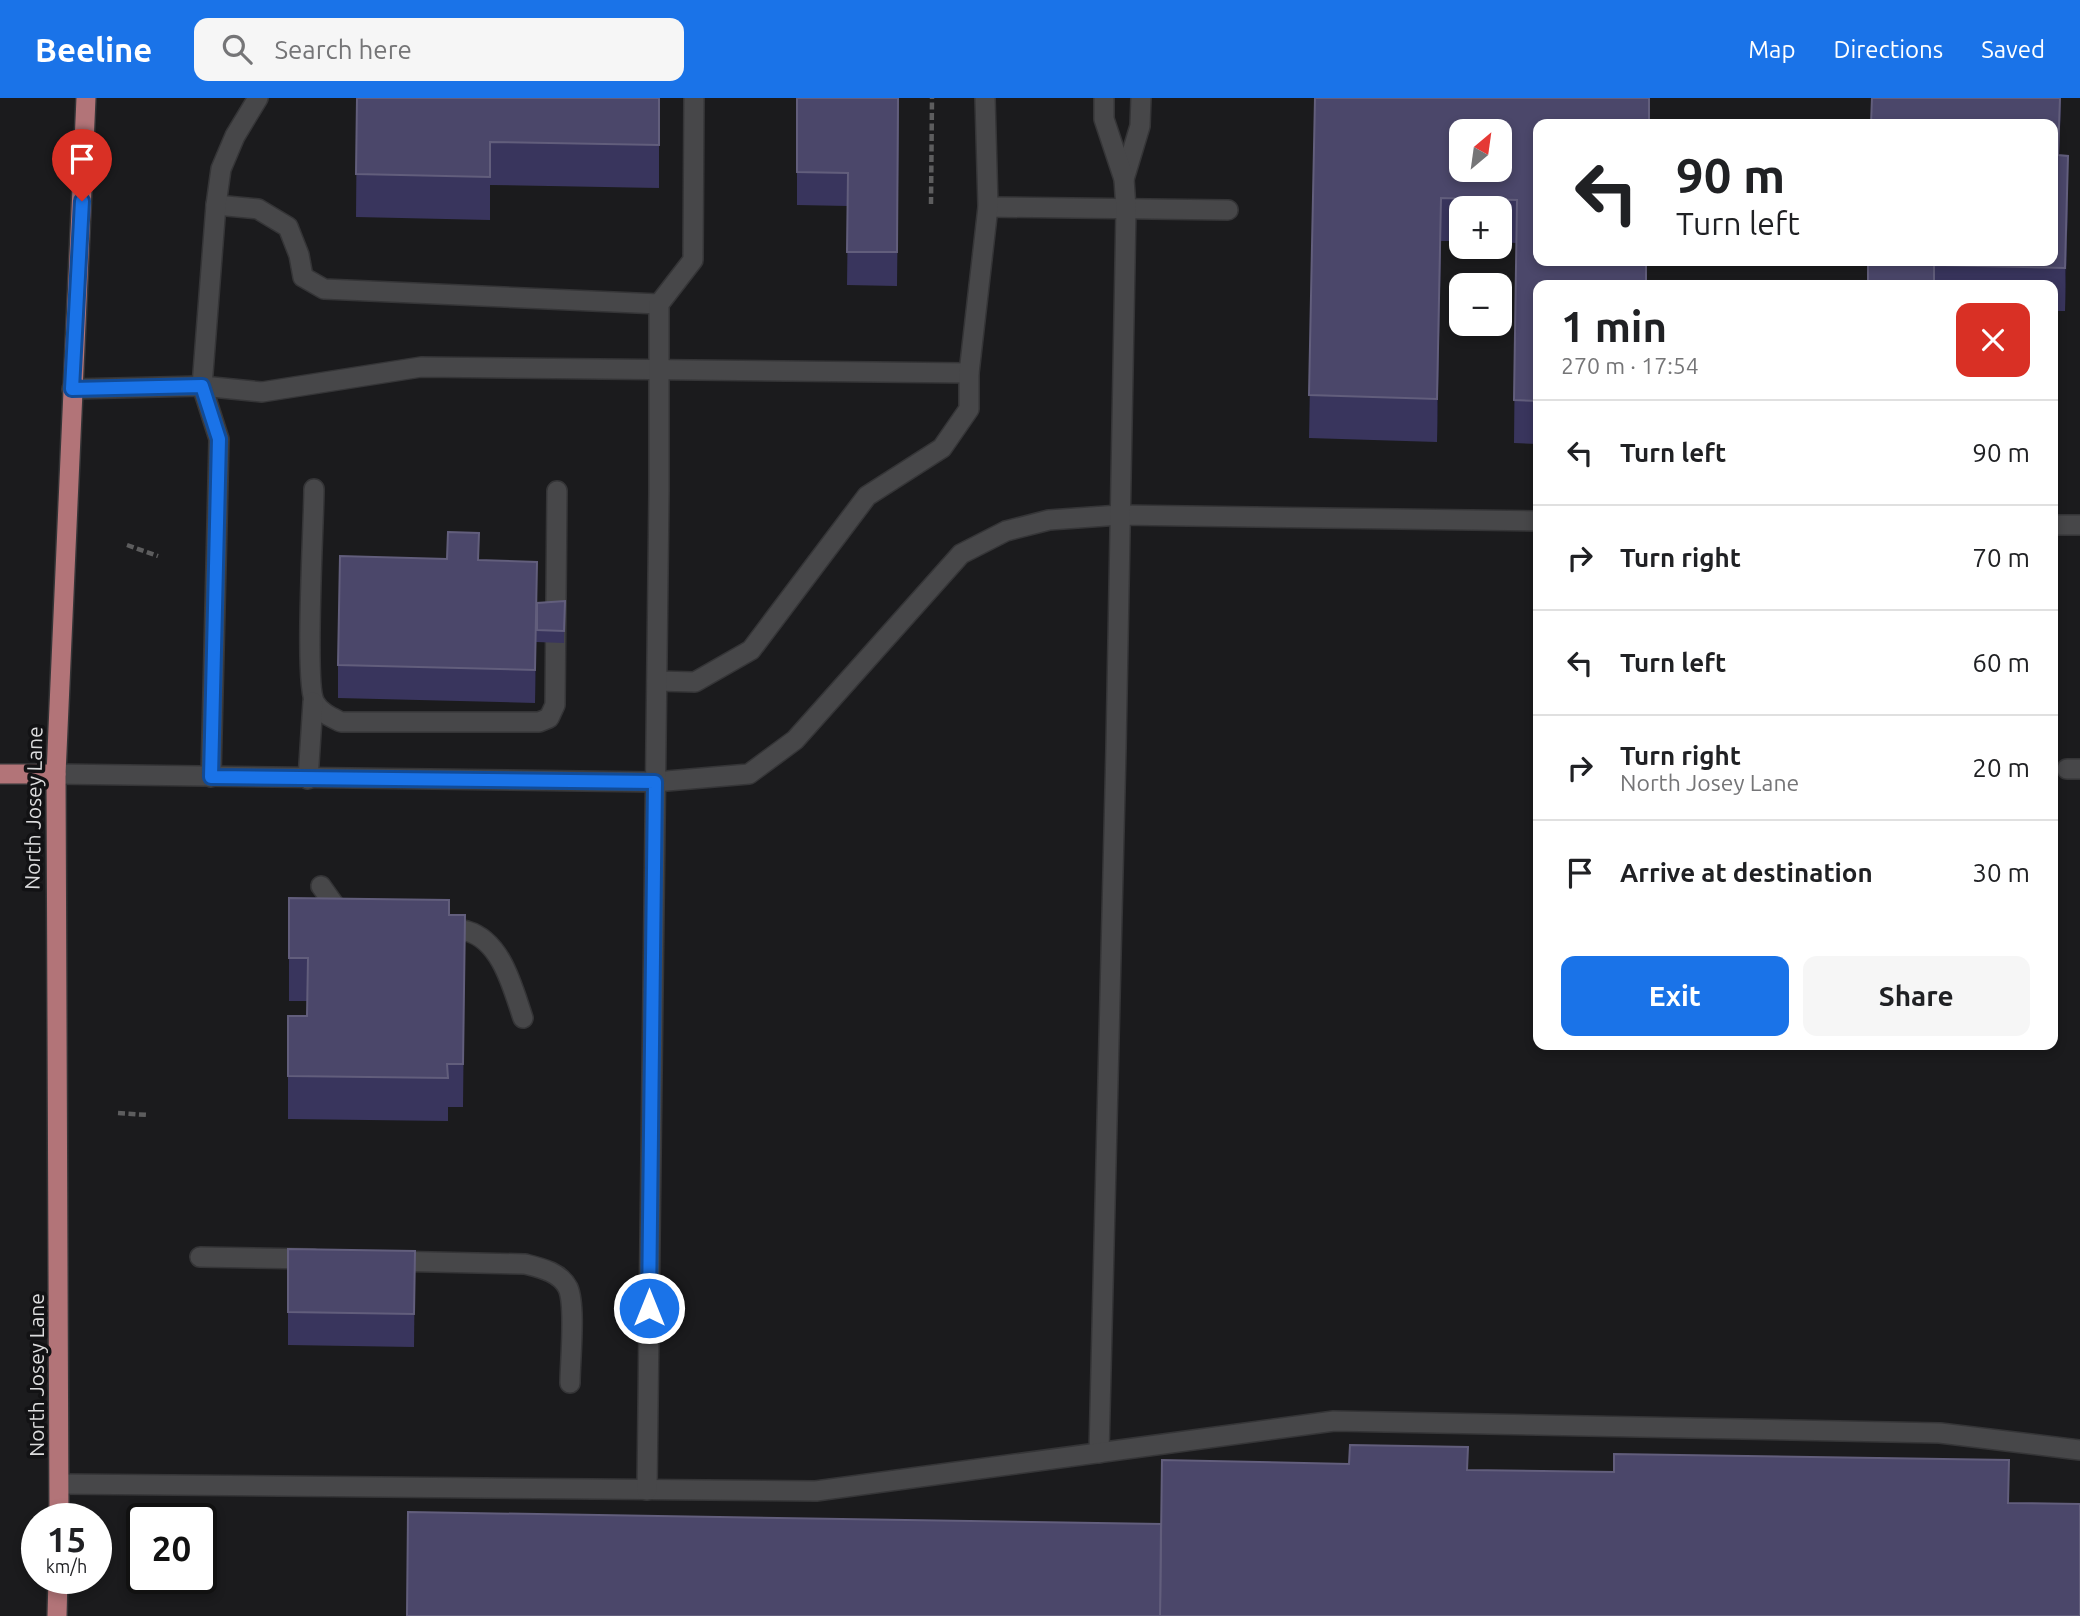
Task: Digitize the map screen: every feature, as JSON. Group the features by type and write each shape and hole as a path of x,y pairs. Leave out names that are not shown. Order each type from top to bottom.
{"main road":[{"name":"North Josey Lane","path":"59,1503 55,774 86,98"},
{"path":"0,774 55,774"},
{"path":"57,1616 58,1594"}],"lane":[{"path":"211,777 219,439 202,386 221,169 235,136 258,98"},
{"path":"647,1490 659,304 693,260 694,98"},
{"path":"657,681 695,682 751,650 867,496 942,448 968,409 969,373 988,207 985,98"},
{"path":"1099,1453 1126,209 1124,179 1104,119 1104,98"},
{"path":"1124,179 1140,126 1141,98"},
{"path":"216,205 258,209 288,227 299,255 303,277 324,289 659,304"},
{"path":"988,207 1228,210"},
{"path":"72,389 202,386 262,392 421,367 969,373"},
{"path":"309,779 313,702 310,668 314,489"},
{"path":"313,702 323,712 341,722 539,722 549,718 555,705 557,491"},
{"path":"55,774 655,782 749,774 795,740 961,554 1006,531 1048,520 1120,515 1533,521"},
{"path":"2058,525 2080,525"},
{"path":"321,886 342,918 362,928"},
{"path":"425,930 467,931 482,938 495,952 509,978 523,1018"},
{"path":"201,1257 336,1260"},
{"path":"376,1261 525,1264 544,1268 556,1275 568,1289 572,1311 570,1383"},
{"path":"60,1484 816,1490 1334,1421 1940,1433 2080,1450"}],"path":[{"path":"932,98 932,204"},
{"path":"127,545 158,556"},
{"path":"118,1113 148,1115"}],"building":[{"path":"357,98 659,98 659,145 490,142 490,177 356,174"},
{"path":"797,98 898,98 897,252 847,252 848,173 797,172"},
{"path":"1315,98 1649,98 1649,119 1533,119 1533,266 1646,266 1646,280 1533,280 1533,401 1514,400 1517,200 1512,200 1512,196 1441,198 1437,399 1309,395"},
{"path":"1872,98 2060,98 2058,155 2058,119 1871,119"},
{"path":"2058,155 2068,156 2065,268 1978,266 2058,266"},
{"path":"1868,266 1934,266 1934,280 1868,280"},
{"path":"448,532 479,533 478,560 537,562 535,670 338,665 340,556 447,559"},
{"path":"565,601 564,631 537,630 537,603"},
{"path":"289,898 449,900 449,915 465,915 463,1064 447,1064 448,1078 288,1076 288,1016 307,1016 308,958 289,958"},
{"path":"288,1249 415,1251 414,1314 288,1312"},
{"path":"1350,1445 1468,1447 1467,1470 1614,1472 1614,1454 2009,1460 2008,1503 2080,1504 2080,1616 1160,1616 1162,1460 1349,1464"},
{"path":"408,1512 1161,1524 1160,1616 407,1616"}],"route":[{"path":"82,201 72,389 202,386 219,439 211,777 655,782 649,1308"}]}
